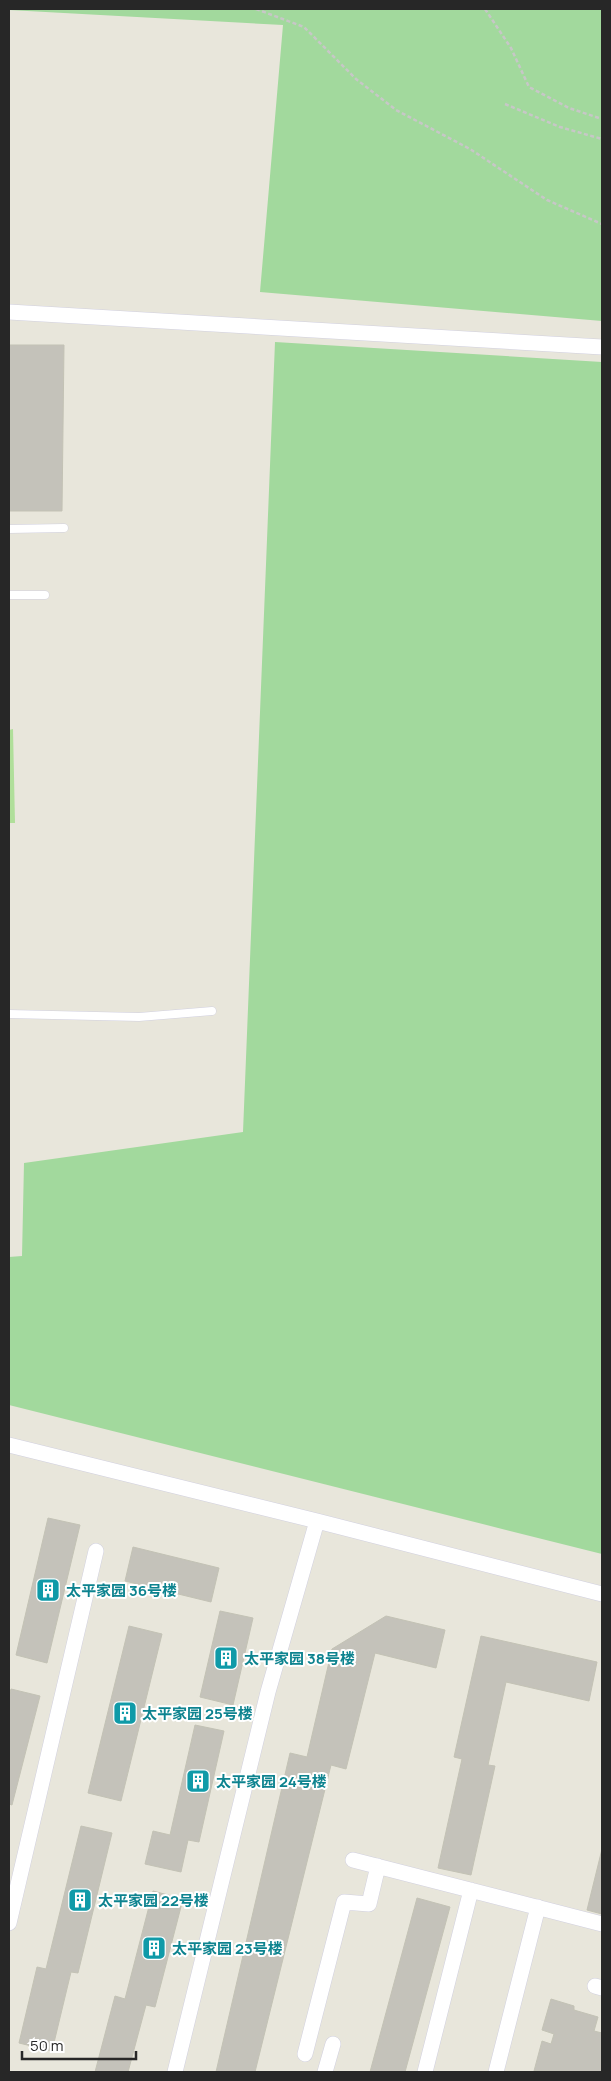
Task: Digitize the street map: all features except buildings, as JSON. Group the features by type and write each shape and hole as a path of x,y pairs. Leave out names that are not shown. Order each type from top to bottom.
{"street":[{"path":"9,312 602,347"},
{"path":"9,1445 602,1594"},
{"path":"176,2072 268,1692 317,1521"},
{"path":"9,1923 96,1551"},
{"path":"353,1860 602,1924"},
{"path":"305,2054 344,1902 369,1904 378,1866"},
{"path":"424,2072 471,1890"},
{"path":"496,2072 538,1907"},
{"path":"325,2072 333,2044"}],"lane":[{"path":"9,529 64,528"},
{"path":"9,595 45,595"},
{"path":"9,1014 139,1017 212,1011"}],"path":[{"path":"256,9 304,27 356,79 396,110 470,149 547,200 602,224"},
{"path":"485,9 511,48 529,87 569,108 602,119"},
{"path":"505,104 560,127 602,139"}],"green space":[{"path":"9,9 602,9 602,321 260,292 283,25"},
{"path":"275,342 602,362 602,1554 9,1405 9,1257 22,1256 24,1163 243,1132"},
{"path":"13,729 15,823 9,823 9,730"}],"place":[{"name":"太平家园 36号楼","path":"48,1590"},
{"name":"太平家园 38号楼","path":"226,1658"},
{"name":"太平家园 25号楼","path":"125,1713"},
{"name":"太平家园 24号楼","path":"198,1781"},
{"name":"太平家园 22号楼","path":"80,1900"},
{"name":"太平家园 23号楼","path":"154,1948"}]}
